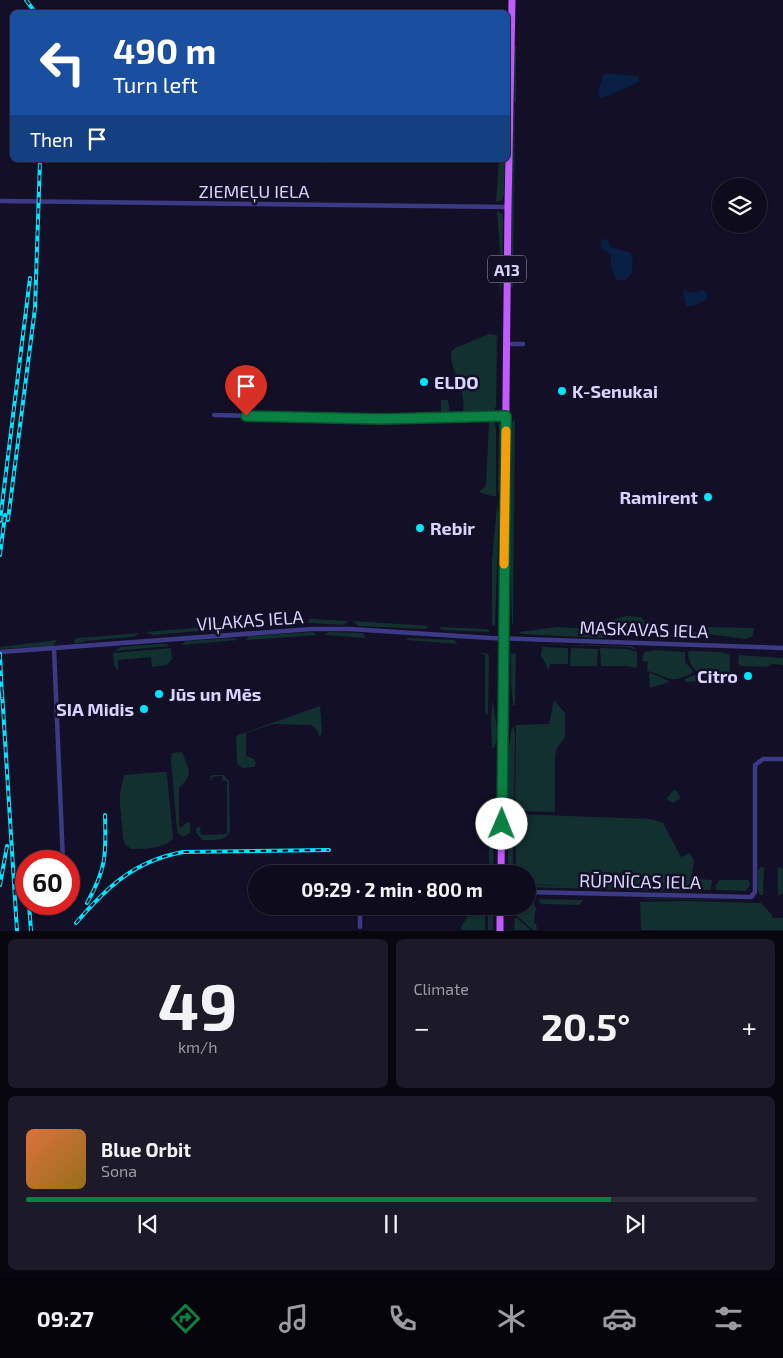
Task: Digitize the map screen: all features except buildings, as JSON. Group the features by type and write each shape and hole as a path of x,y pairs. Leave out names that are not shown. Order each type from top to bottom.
{"main road":[{"name":"A13","path":"510,75 512,0"},
{"name":"A13","path":"501,865 508,162"},
{"path":"500,915 500,930"}],"street":[{"name":"ZIEMEĻU IELA","path":"0,201 508,207"},
{"path":"507,344 523,344"},
{"path":"214,415 381,419 506,416"},
{"name":"VIĻAKAS IELA","path":"0,652 312,629 350,629 503,638"},
{"name":"MASKAVAS IELA","path":"503,638 783,648"},
{"path":"54,649 63,850"},
{"name":"RŪPNĪCAS IELA","path":"536,892 749,898 753,896 755,892 755,765 763,759 783,758"},
{"path":"360,915 360,927"}],"green space":[{"path":"516,45 516,103 514,101 514,46"},
{"path":"515,108 513,289 511,287"},
{"path":"499,162 505,162 504,195 502,200 496,202"},
{"path":"497,211 503,217 502,280 499,298 501,263"},
{"path":"489,334 497,335 496,406 494,411 465,413 463,411 463,396 453,367 451,352 455,348"},
{"path":"441,400 448,400 450,415 441,415"},
{"path":"515,418 512,625 510,553 512,423"},
{"path":"490,419 494,419 496,428 496,496 479,492 486,485"},
{"path":"496,420 500,425 498,494 499,427"},
{"path":"497,505 499,513 495,626 492,625 492,560"},
{"path":"626,616 641,617 652,632 671,634 672,636 614,632 612,620"},
{"path":"296,619 299,623 273,626 272,621"},
{"path":"309,619 348,621 344,625 308,623"},
{"path":"353,621 430,626 425,629 358,626"},
{"path":"266,622 264,626 230,629 223,625"},
{"path":"217,626 211,630 153,635 146,632"},
{"path":"438,627 488,629 490,632 443,630"},
{"path":"557,627 594,629 607,632 606,636 602,638 521,634 519,632"},
{"path":"703,627 754,628 753,636 745,639 709,634 678,635 680,633 699,632"},
{"path":"313,632 318,635 246,640 249,636"},
{"path":"328,632 363,633 366,638 325,635"},
{"path":"139,633 133,637 85,641 75,644 74,640 77,638"},
{"path":"235,638 238,640 181,645 186,641"},
{"path":"408,638 454,640 458,644 406,640"},
{"path":"57,640 53,646 0,649 0,647"},
{"path":"159,644 170,646 114,651 121,647"},
{"path":"518,644 632,646 637,650 628,647"},
{"path":"542,647 568,648 568,664 550,664 549,670 541,656"},
{"path":"171,648 172,659 167,665 152,667 151,657 118,660 117,670 114,665 113,653"},
{"path":"571,648 598,649 597,666 570,666"},
{"path":"601,648 627,649 637,652 637,666 635,668 628,666 601,666"},
{"path":"656,650 685,652 685,662 693,671 692,673 685,677 674,679 647,671 648,662 642,661 644,652"},
{"path":"689,651 721,652 730,655 730,682 716,681 702,676 692,666 689,660"},
{"path":"478,652 488,654 489,656 488,715 485,712 485,655"},
{"path":"511,653 516,654 515,705 513,705 511,684"},
{"path":"739,655 783,658 783,665 772,664 768,667 740,666 738,663"},
{"path":"651,673 669,682 650,688 649,674"},
{"path":"695,675 703,678 703,681 685,682 685,679"},
{"path":"493,699 497,736 494,748 492,748 491,718"},
{"path":"554,700 565,713 565,737 557,748 555,758 555,812 515,811 516,725 549,724"},
{"path":"320,706 322,731 320,738 318,731 311,725 273,724 246,733 246,756 254,759 256,764 254,767 242,768 237,763 236,738 238,735"},
{"path":"512,727 514,728 515,735 514,812 508,807 508,753"},
{"path":"182,752 189,771 187,779 179,788 179,826 181,828 187,822 190,823 190,833 183,837 177,830 171,760 172,753"},
{"path":"166,772 167,775 173,838 170,842 160,846 131,849 125,844 123,838 120,794 124,775"},
{"path":"212,775 224,775 229,781 230,831 228,835 222,839 203,840 196,833 198,827 205,828 200,828 201,835 227,834 227,781 223,781 222,776 212,777 211,781 210,777"},
{"path":"674,790 677,791 680,797 673,803 666,799"},
{"path":"515,814 651,819 663,823 681,857 690,853 694,861 689,890 589,887 693,892 536,887 536,885 572,886 536,884 536,865 516,865"},
{"path":"513,816 513,865 508,865 508,820"},
{"path":"489,817 494,823 493,865 489,865"},
{"path":"764,867 763,895 760,895 758,891 758,870"},
{"path":"778,867 783,869 783,893 778,896"},
{"path":"698,879 712,880 711,890 698,890"},
{"path":"721,880 749,880 750,885 746,891 716,890 716,884"},
{"path":"647,898 746,900 646,899"},
{"path":"539,899 583,900 579,905 544,904 540,903"},
{"path":"640,902 761,903 772,915 772,918 783,918 783,930 641,930"},
{"path":"468,915 485,915 485,930 461,930"},
{"path":"488,915 493,915 493,930 488,930"},
{"path":"515,915 535,915 534,923 537,930 533,930"},
{"path":"515,918 517,918 531,930 514,930"}],"water":[{"path":"607,73 638,76 639,82 602,98 598,93 603,75"},
{"path":"603,239 608,240 610,247 630,252 633,262 631,272 626,280 616,279 611,266 611,255 601,247"},
{"path":"683,290 693,293 703,290 707,294 707,298 698,304 686,306"}],"railway":[{"path":"26,0 34,10"},
{"path":"8,520 35,308 40,162"},
{"path":"0,521 30,278"},
{"path":"0,555 5,515"},
{"path":"0,654 2,699"},
{"path":"2,692 17,931"},
{"path":"87,903 102,870 105,850 105,815"},
{"path":"0,885 7,846"},
{"path":"76,923 99,898 123,877 150,862 166,856 183,852 329,850"},
{"path":"30,915 31,931"}],"slow traffic":[{"path":"504,564 506,431"}],"place":[{"name":"ELDO","path":"424,382"},
{"name":"K-Senukai","path":"562,391"},
{"name":"Ramirent","path":"708,497"},
{"name":"Rebir","path":"420,528"},
{"name":"Citro","path":"748,676"},
{"name":"Jūs un Mēs","path":"159,694"},
{"name":"SIA Midis","path":"144,709"}],"route":[{"path":"246,416 397,419 506,416 502,824"}]}
